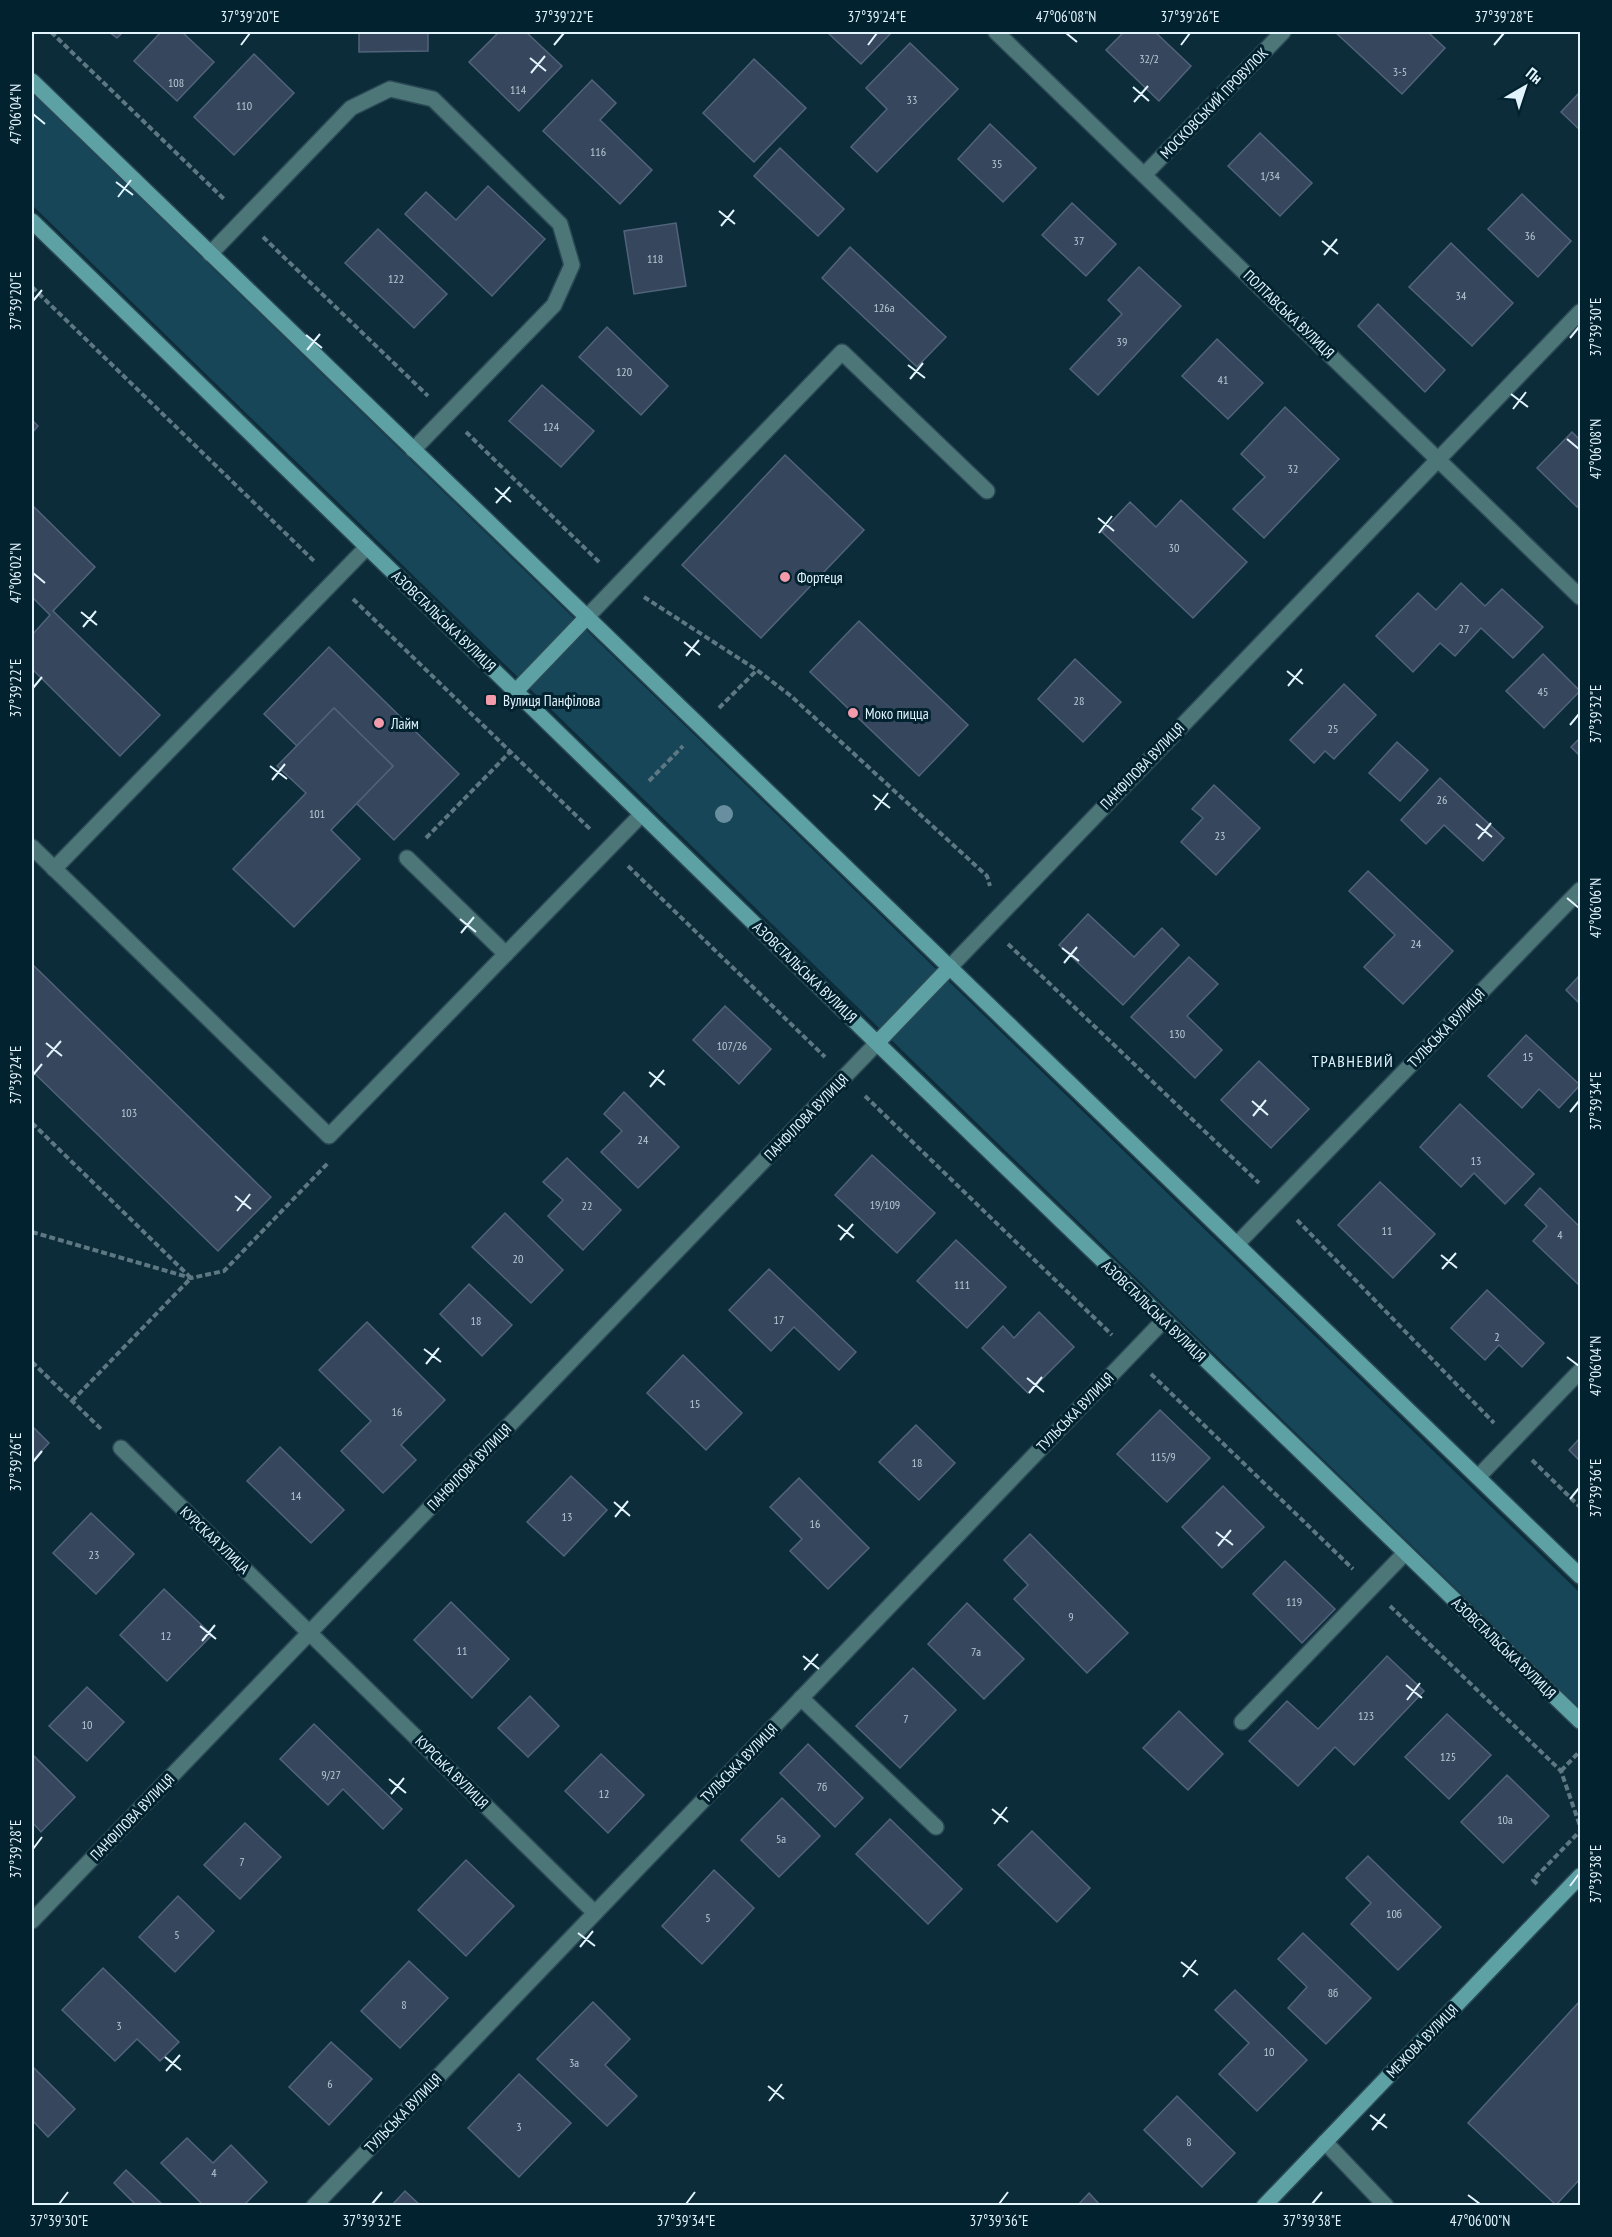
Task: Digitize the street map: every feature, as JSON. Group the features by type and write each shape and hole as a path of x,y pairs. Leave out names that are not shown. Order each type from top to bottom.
{"street":[{"name":"ПОЛТАВСЬКА ВУЛИЦЯ","path":"996,32 1581,597"},
{"name":"МОСКОВСЬКИЙ ПРОВУЛОК","path":"1144,175 1283,32"},
{"path":"32,81 1581,1576"},
{"path":"210,254 351,108 390,89 433,99 560,224 572,265 554,304 413,450"},
{"name":"АЗОВСТАЛЬСЬКА ВУЛИЦЯ","path":"32,221 877,1043 1581,1721"},
{"name":"ПАНФІЛОВА ВУЛИЦЯ","path":"32,1921 1581,312"},
{"path":"516,691 842,352 987,491"},
{"path":"54,869 367,547"},
{"path":"32,847 329,1136 642,813"},
{"path":"407,858 506,954"},
{"name":"ТУЛЬСЬКА ВУЛИЦЯ","path":"1237,1244 1581,890"},
{"name":"ТУЛЬСЬКА ВУЛИЦЯ","path":"314,2205 1164,1320"},
{"path":"1478,1477 1581,1371"},
{"name":"КУРСКАЯ УЛИЦА","path":"121,1448 310,1632"},
{"path":"1242,1722 1405,1553"},
{"name":"КУРСЬКА ВУЛИЦЯ","path":"310,1632 595,1913"},
{"path":"801,1698 936,1827"},
{"name":"МЕЖОВА ВУЛИЦЯ","path":"1264,2205 1578,1885"},
{"path":"1325,2142 1386,2205"}],"path":[{"path":"51,32 620,582 757,670 791,696 987,876"},
{"path":"629,801 757,670"},
{"path":"407,858 510,752"},
{"path":"623,861 820,1052"},
{"path":"864,1095 1562,1771 1581,1826"},
{"path":"32,1123 191,1278"},
{"path":"32,1232 191,1278 224,1271"},
{"path":"72,1401 191,1278"},
{"path":"32,1362 121,1448"},
{"path":"1562,1771 1581,1751"},
{"path":"1533,1880 1581,1831"}],"shaded area":[{"path":"32,93 1580,1593 1580,1709 32,205"}],"building":[{"path":"109,32 123,32 117,38"},
{"path":"161,32 182,32 214,62 177,101 134,61"},
{"path":"359,32 428,32 428,51 359,52"},
{"path":"499,32 526,32 562,66 519,111 469,62"},
{"path":"827,32 892,32 861,64"},
{"path":"1124,32 1155,32 1191,66 1159,101 1106,50"},
{"path":"1335,32 1433,32 1430,34 1445,48 1402,94"},
{"path":"910,43 958,89 877,172 851,147 887,109 866,88"},
{"path":"254,54 294,93 234,155 194,117"},
{"path":"754,59 806,108 754,162 703,113"},
{"path":"592,80 616,103 600,120 652,170 620,204 543,131"},
{"path":"1580,92 1580,130 1561,112"},
{"path":"990,124 1036,168 1003,202 958,159"},
{"path":"1260,133 1312,183 1280,216 1228,166"},
{"path":"780,148 844,209 818,236 754,176"},
{"path":"488,186 545,239 492,296 405,214 426,192 456,220"},
{"path":"1522,194 1571,241 1538,277 1488,229"},
{"path":"1072,203 1116,244 1086,276 1042,235"},
{"path":"676,223 686,286 634,294 624,231"},
{"path":"378,229 447,294 414,328 345,263"},
{"path":"1451,243 1513,303 1472,346 1409,287"},
{"path":"850,247 946,337 917,367 822,278"},
{"path":"1139,267 1181,306 1098,395 1070,369 1122,314 1108,300"},
{"path":"1378,304 1445,370 1425,392 1358,326"},
{"path":"607,327 668,386 641,415 579,357"},
{"path":"1217,339 1263,383 1228,419 1182,376"},
{"path":"542,385 594,431 561,467 509,421"},
{"path":"1285,407 1339,459 1264,538 1233,509 1265,477 1241,454"},
{"path":"32,420 38,426 32,433"},
{"path":"1572,432 1580,440 1580,504 1577,507 1537,468"},
{"path":"785,455 864,530 761,638 682,565"},
{"path":"1181,500 1247,562 1193,618 1102,532 1130,502 1156,527"},
{"path":"32,505 95,567 53,611 160,715 120,756 32,669 32,635 50,615 32,597"},
{"path":"1461,583 1485,606 1502,589 1543,627 1513,658 1481,628 1455,656 1440,643 1413,672 1376,636 1418,593 1436,610"},
{"path":"859,621 968,725 919,776 810,672"},
{"path":"329,647 459,774 394,840 356,803 393,766 334,708 297,746 264,714"},
{"path":"1543,654 1580,691 1544,728 1506,691"},
{"path":"1075,659 1121,702 1083,742 1038,699"},
{"path":"1344,684 1376,715 1334,759 1325,751 1314,763 1290,740"},
{"path":"334,708 393,766 331,830 360,859 294,927 233,869 306,793 277,766"},
{"path":"1580,738 1580,756 1571,747"},
{"path":"1397,742 1428,770 1400,801 1369,773"},
{"path":"1440,778 1504,838 1483,861 1444,825 1426,844 1401,820"},
{"path":"1214,785 1260,828 1216,875 1181,842 1203,818 1192,809"},
{"path":"1368,871 1453,951 1403,1004 1364,967 1395,935 1349,891"},
{"path":"1088,914 1134,957 1162,928 1179,945 1123,1005 1059,945"},
{"path":"1189,957 1218,984 1187,1016 1222,1050 1195,1078 1131,1017"},
{"path":"32,964 271,1197 218,1251 32,1071"},
{"path":"1580,975 1580,1004 1566,990"},
{"path":"725,1006 771,1049 739,1084 693,1040"},
{"path":"1526,1035 1580,1085 1559,1108 1539,1089 1522,1108 1488,1076"},
{"path":"1259,1061 1309,1109 1271,1148 1221,1100"},
{"path":"624,1092 679,1147 638,1188 601,1152 622,1131 604,1114"},
{"path":"1460,1104 1534,1174 1505,1204 1474,1173 1461,1187 1420,1147"},
{"path":"872,1155 935,1213 897,1253 835,1195"},
{"path":"567,1158 621,1210 583,1250 548,1216 563,1200 543,1182"},
{"path":"1380,1182 1435,1234 1393,1278 1338,1225"},
{"path":"1540,1188 1580,1227 1580,1286 1533,1241 1547,1226 1525,1205"},
{"path":"505,1213 563,1270 531,1303 472,1247"},
{"path":"956,1240 1006,1287 967,1328 917,1281"},
{"path":"769,1269 856,1352 839,1370 794,1327 771,1351 729,1310"},
{"path":"469,1284 512,1325 482,1356 440,1314"},
{"path":"1487,1290 1544,1343 1522,1367 1499,1345 1485,1360 1451,1328"},
{"path":"1039,1312 1074,1347 1028,1393 982,1348 1003,1326 1014,1338"},
{"path":"367,1322 445,1400 401,1445 416,1460 383,1493 341,1451 371,1421 319,1370"},
{"path":"683,1355 742,1413 706,1450 647,1393"},
{"path":"1160,1410 1210,1458 1167,1502 1117,1454"},
{"path":"916,1425 955,1463 919,1500 879,1462"},
{"path":"32,1426 49,1443 32,1461"},
{"path":"1580,1438 1580,1461 1569,1450"},
{"path":"280,1447 344,1510 311,1543 247,1481"},
{"path":"571,1476 607,1510 564,1556 527,1522"},
{"path":"799,1478 869,1548 828,1589 790,1551 802,1539 770,1507"},
{"path":"1223,1486 1264,1527 1222,1568 1182,1527"},
{"path":"91,1513 134,1554 96,1594 53,1553"},
{"path":"1030,1534 1128,1633 1087,1673 1014,1599 1028,1585 1004,1560"},
{"path":"1285,1561 1335,1609 1302,1643 1253,1594"},
{"path":"164,1589 212,1635 167,1681 120,1635"},
{"path":"451,1602 509,1659 472,1698 414,1640"},
{"path":"967,1603 1024,1659 984,1699 928,1644"},
{"path":"1387,1656 1424,1691 1354,1765 1335,1747 1298,1786 1249,1741 1287,1701 1318,1729"},
{"path":"913,1668 956,1710 900,1768 856,1726"},
{"path":"87,1687 124,1722 87,1761 49,1726"},
{"path":"530,1696 559,1726 528,1757 498,1728"},
{"path":"1179,1711 1223,1754 1188,1790 1143,1748"},
{"path":"1447,1714 1491,1755 1449,1799 1405,1757"},
{"path":"314,1724 402,1809 383,1829 343,1789 328,1805 280,1759"},
{"path":"808,1744 863,1798 835,1827 780,1773"},
{"path":"32,1754 75,1797 41,1832 32,1822"},
{"path":"601,1754 644,1795 608,1833 565,1791"},
{"path":"1507,1775 1549,1816 1503,1863 1461,1822"},
{"path":"782,1798 820,1836 779,1877 741,1840"},
{"path":"890,1819 962,1889 928,1924 856,1854"},
{"path":"245,1823 281,1857 240,1899 204,1865"},
{"path":"1032,1831 1090,1888 1057,1922 998,1865"},
{"path":"1368,1856 1441,1927 1398,1970 1351,1924 1371,1903 1346,1878"},
{"path":"466,1860 514,1906 466,1956 418,1910"},
{"path":"714,1870 754,1908 702,1964 662,1926"},
{"path":"178,1896 214,1931 175,1972 139,1937"},
{"path":"1303,1933 1371,1998 1326,2044 1288,2008 1307,1987 1278,1959"},
{"path":"409,1961 448,1998 400,2048 361,2011"},
{"path":"103,1968 179,2042 160,2061 137,2039 115,2061 62,2010"},
{"path":"1235,1990 1307,2060 1257,2111 1219,2074 1249,2043 1215,2010"},
{"path":"1580,2001 1580,2179 1556,2205 1468,2123"},
{"path":"593,2002 630,2039 605,2065 637,2096 607,2126 537,2059"},
{"path":"331,2042 372,2079 329,2125 289,2087"},
{"path":"32,2066 75,2109 48,2137 32,2120"},
{"path":"519,2074 571,2123 519,2177 468,2128"},
{"path":"1177,2096 1235,2153 1202,2187 1144,2130"},
{"path":"187,2138 213,2163 231,2145 267,2182 243,2206 204,2206 161,2163"},
{"path":"126,2170 164,2206 137,2206 114,2183"},
{"path":"405,2191 421,2206 391,2206"},
{"path":"1089,2193 1101,2206 1077,2206"}],"place":[{"name":"Фортеця","path":"785,577"},
{"name":"Вулиця Панфілова","path":"491,700"},
{"name":"Моко пицца","path":"853,713"},
{"name":"Лайм","path":"379,723"}],"district":[{"name":"ТРАВНЕВИЙ","path":"1353,1061"}]}
